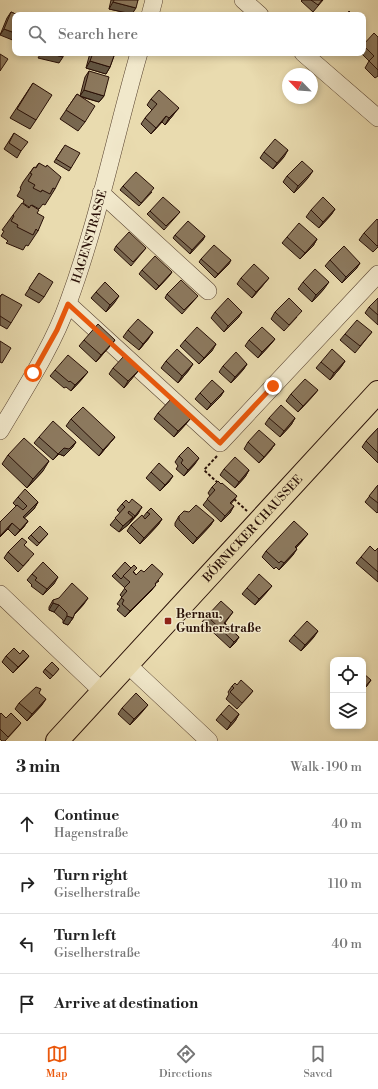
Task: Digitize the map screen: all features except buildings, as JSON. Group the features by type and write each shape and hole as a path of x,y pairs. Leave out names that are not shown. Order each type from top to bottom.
{"main road":[{"name":"BÖRNICKER CHAUSSEE","path":"57,741 378,392"}],"street":[{"path":"151,12 154,0"},
{"path":"243,0 257,12"},
{"name":"HAGENSTRASSE","path":"0,431 57,330 68,304 83,260 138,56"},
{"path":"306,56 378,118"},
{"path":"101,193 208,291"},
{"path":"68,304 220,443 378,274"},
{"path":"0,594 103,692"},
{"path":"128,665 209,741"}],"path":[{"path":"220,453 204,470 220,486"},
{"path":"231,496 247,512"}],"place":[{"name":"Bernau, Guntherstraße","path":"168,621"}],"route":[{"path":"33,373 57,330 68,304 220,443 273,386"}]}
